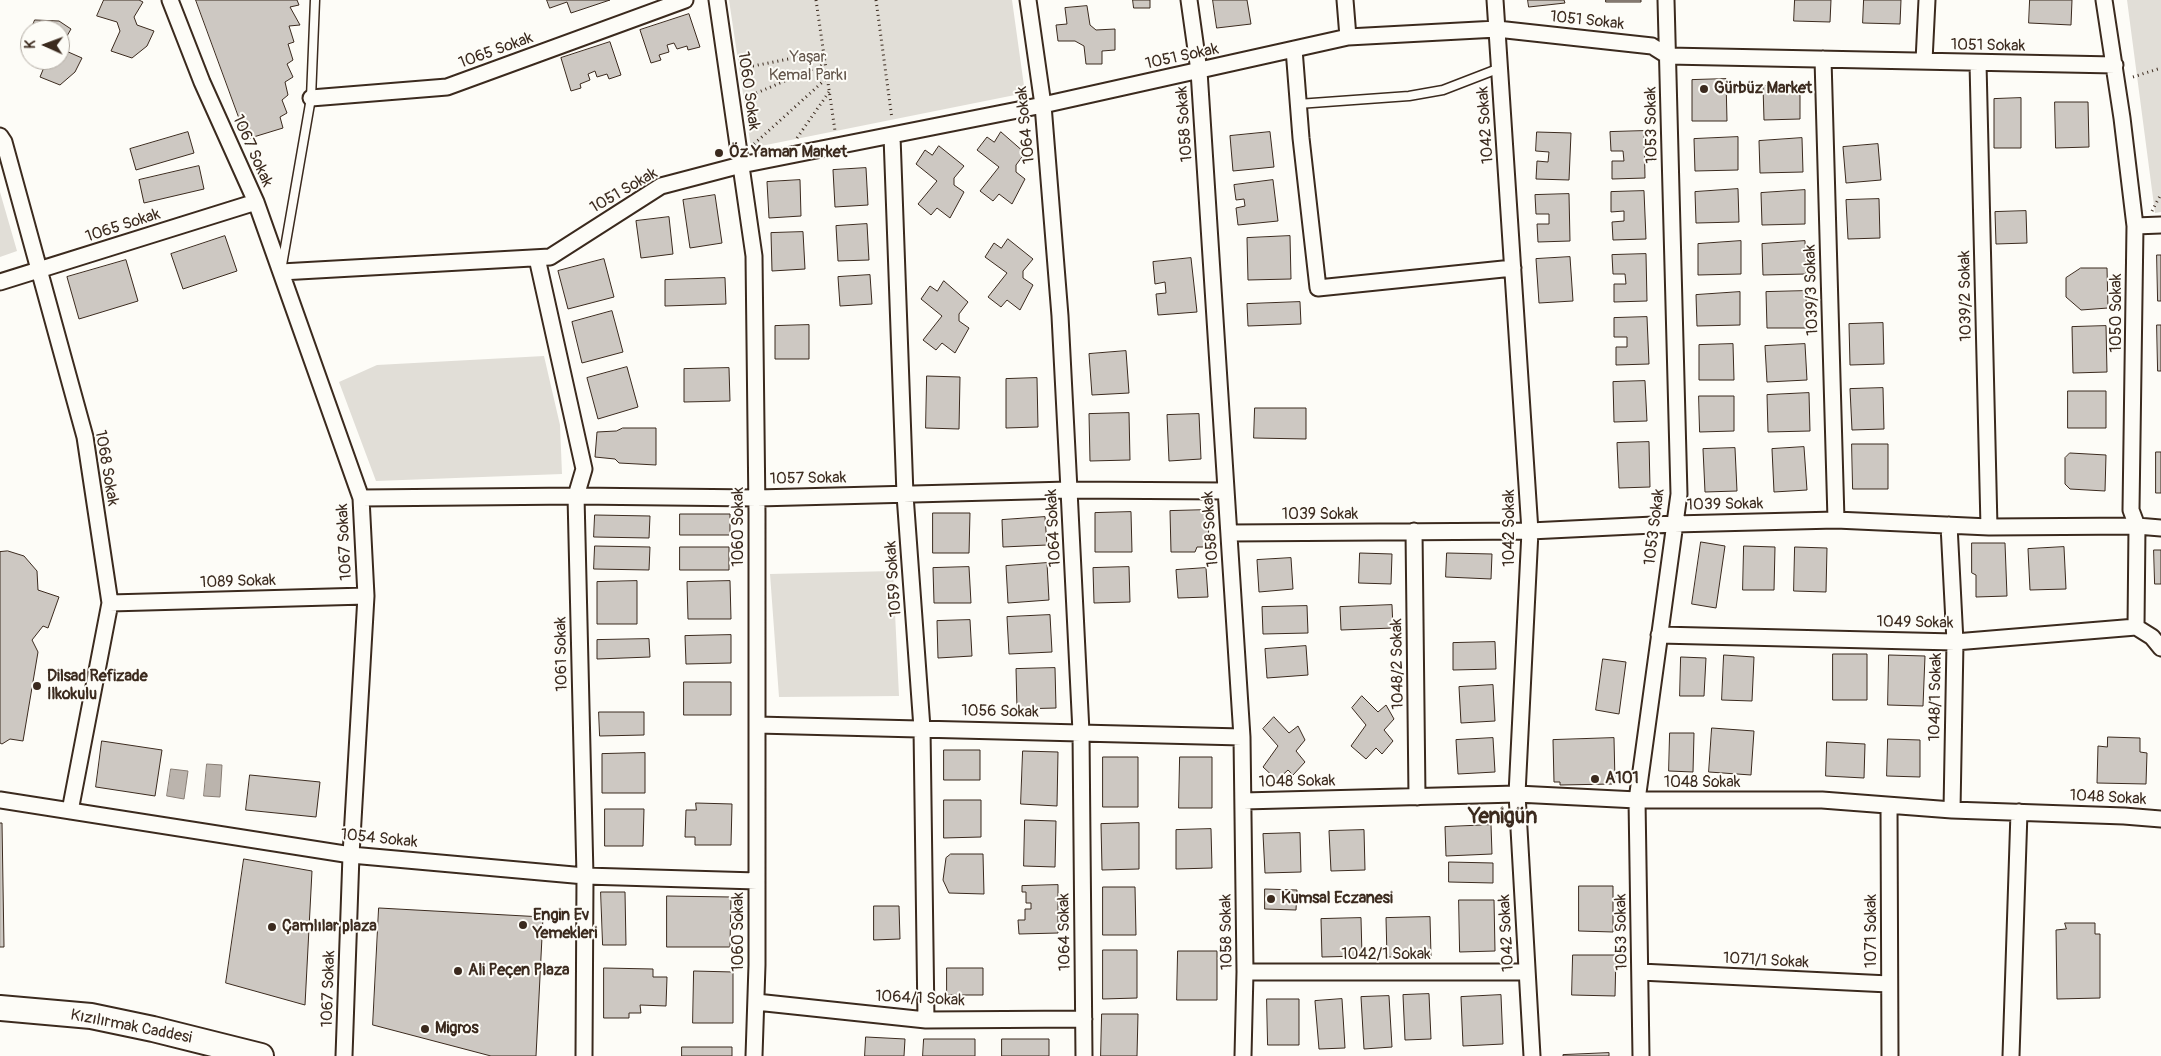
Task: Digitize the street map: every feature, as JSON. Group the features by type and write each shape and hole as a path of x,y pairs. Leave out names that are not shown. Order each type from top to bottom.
{"main road":[{"name":"Kızılırmak Caddesi","path":"0,1008 91,1016 153,1029 261,1056"}],"street":[{"name":"1067 Sokak","path":"170,0 202,82 256,202 361,498 366,596 351,854 344,1056"},
{"name":"1065 Sokak","path":"311,98 447,87 685,0"},
{"name":"1060 Sokak","path":"717,0 754,256 757,498 757,880 754,1056"},
{"name":"1064 Sokak","path":"1028,0 1043,105 1060,316 1081,732 1084,1056"},
{"name":"1058 Sokak","path":"1189,0 1199,72 1242,737 1245,972 1244,1056"},
{"path":"1345,0 1348,37"},
{"name":"1042 Sokak","path":"1495,0 1530,531 1517,794 1532,1056"},
{"name":"1053 Sokak","path":"1641,1056 1637,800 1679,494 1666,0"},
{"path":"1924,62 1927,0"},
{"name":"1050 Sokak","path":"2104,0 2135,226 2130,510 2137,526 2136,627"},
{"name":"1051 Sokak","path":"281,272 550,257 661,186 892,129 1043,105 1199,72 1348,37 1498,29 1652,46 1668,56 2114,65"},
{"path":"1294,50 1318,288 1513,268"},
{"name":"1039/3 Sokak","path":"1823,59 1836,520"},
{"name":"1039/2 Sokak","path":"1978,63 1989,527"},
{"name":"1059 Sokak","path":"892,129 906,495 922,728 926,1020"},
{"name":"1068 Sokak","path":"0,136 4,142 85,437 110,604 70,811"},
{"name":"1065 Sokak","path":"0,282 256,202"},
{"path":"2135,226 2156,220"},
{"name":"1061 Sokak","path":"537,258 584,470 576,496 585,876 584,1056"},
{"name":"1057 Sokak","path":"361,498 576,496 757,498 1069,490 1226,491"},
{"name":"1039 Sokak","path":"1229,533 1530,531 1674,524 1836,520 1989,527 2137,526 2161,528"},
{"name":"1048/1 Sokak","path":"1949,525 1955,642 1952,810"},
{"name":"1048/2 Sokak","path":"1414,531 1417,797"},
{"name":"1089 Sokak","path":"110,604 366,596"},
{"path":"2136,627 2152,637 2161,648"},
{"name":"1049 Sokak","path":"1659,635 1955,642 2136,627"},
{"name":"1056 Sokak","path":"757,725 1242,737"},
{"name":"1048 Sokak","path":"1243,801 1517,794 1637,800 1822,800 1952,810 2161,819"},
{"name":"1054 Sokak","path":"0,800 351,854 585,876 757,880"},
{"name":"1071 Sokak","path":"1889,806 1890,1056"},
{"path":"2011,1056 2019,812"},
{"name":"1042/1 Sokak","path":"1245,972 1526,972"},
{"name":"1071/1 Sokak","path":"1640,972 1890,984"},
{"name":"1064/1 Sokak","path":"756,1002 926,1020 1084,1019"}],"lane":[{"path":"281,272 311,98 315,0"},
{"path":"1298,104 1409,96 1443,90 1500,68"}],"path":[{"path":"816,0 835,134"},
{"path":"876,0 892,129"},
{"path":"738,69 824,52"},
{"path":"742,100 825,64"},
{"path":"2133,77 2161,68"},
{"path":"750,148 827,78"},
{"path":"794,142 829,91"},
{"path":"2156,220 2161,194"}],"green space":[{"name":"Yaşar Kemal Parkı","path":"729,0 1012,0 1025,93 751,148"},
{"path":"2127,0 2161,0 2161,212 2155,213"},
{"path":"0,192 17,251 0,257"},
{"path":"544,356 560,425 562,474 376,481 339,382 377,365"},
{"path":"893,571 899,696 779,697 770,574"}],"shaded area":[{"path":"207,764 222,765 220,797 204,796"},
{"path":"171,769 188,771 184,799 167,796"}],"building":[{"path":"104,0 139,0 143,2 134,17 137,25 154,31 147,46 132,58 111,51 120,31 117,22 97,16"},
{"path":"196,0 297,0 299,5 290,7 300,25 289,26 294,42 288,44 293,60 287,64 293,77 285,82 288,95 282,100 287,113 280,117 283,128 247,139"},
{"path":"547,0 610,0 571,13 567,2 550,8"},
{"path":"1133,0 1150,0 1150,8 1134,8"},
{"path":"1213,0 1247,0 1251,24 1217,28"},
{"path":"1528,0 1564,0 1565,3 1529,7"},
{"path":"1606,0 1641,0 1641,2 1606,2"},
{"path":"1795,0 1831,0 1830,22 1794,21"},
{"path":"1864,0 1901,0 1900,24 1863,23"},
{"path":"2030,0 2072,0 2071,25 2029,23"},
{"path":"1087,6 1090,25 1096,30 1115,29 1115,50 1102,51 1102,64 1086,64 1084,46 1075,41 1058,41 1056,25 1067,24 1065,8"},
{"path":"689,14 700,47 688,50 687,46 677,49 674,43 667,45 669,52 659,55 661,60 651,63 640,30"},
{"path":"610,42 621,75 609,79 607,74 597,77 595,71 588,74 590,80 580,84 581,88 571,91 561,58"},
{"path":"70,53 82,58 75,72 60,85 40,77 43,70 70,70"},
{"path":"1726,79 1727,121 1692,121 1692,80"},
{"path":"1800,85 1800,119 1764,120 1763,86"},
{"path":"2021,98 2021,148 1994,148 1994,99"},
{"path":"2055,102 2088,102 2089,147 2056,148"},
{"path":"1644,131 1645,178 1612,179 1612,161 1624,161 1623,151 1611,151 1610,132"},
{"path":"188,132 194,153 136,170 130,149"},
{"path":"1001,132 1025,153 1016,165 1016,172 1025,179 1012,204 999,194 993,201 980,191 999,167 977,150 987,137 994,142"},
{"path":"1270,132 1274,167 1233,171 1230,136"},
{"path":"1537,132 1571,133 1569,180 1536,179 1537,161 1548,162 1549,152 1536,151"},
{"path":"1738,137 1738,170 1695,171 1694,139"},
{"path":"1802,138 1803,172 1760,173 1759,141"},
{"path":"1878,144 1881,180 1846,183 1843,147"},
{"path":"939,146 964,166 954,178 954,185 964,192 950,218 937,208 931,215 918,204 937,181 916,164 925,150 932,155"},
{"path":"199,166 204,189 144,203 139,180"},
{"path":"866,168 868,205 835,207 833,170"},
{"path":"800,180 801,216 769,218 767,182"},
{"path":"1273,180 1278,221 1238,225 1236,208 1245,206 1244,199 1236,200 1234,185"},
{"path":"1738,189 1739,222 1696,223 1695,192"},
{"path":"1805,190 1805,224 1762,225 1761,193"},
{"path":"1644,191 1646,239 1613,240 1612,222 1624,221 1624,211 1611,212 1611,192"},
{"path":"1569,194 1570,241 1538,242 1537,224 1549,224 1549,214 1536,214 1535,195"},
{"path":"715,195 722,243 690,248 683,200"},
{"path":"1879,199 1880,238 1848,239 1846,200"},
{"path":"2026,211 2027,243 1996,244 1995,212"},
{"path":"669,217 673,254 641,258 636,221"},
{"path":"867,224 869,260 838,261 836,226"},
{"path":"803,232 805,269 772,271 771,233"},
{"path":"225,236 237,271 183,289 171,254"},
{"path":"1290,236 1291,279 1248,280 1247,238"},
{"path":"1008,239 1033,259 1023,271 1023,278 1033,285 1020,310 1007,300 1001,307 988,297 1007,273 985,257 994,243 1001,248"},
{"path":"1741,241 1741,274 1698,275 1698,244"},
{"path":"1805,241 1806,274 1763,275 1762,244"},
{"path":"1646,254 1647,301 1614,302 1614,284 1626,284 1625,274 1613,274 1612,255"},
{"path":"2157,255 2161,255 2161,301 2158,301"},
{"path":"1570,257 1573,301 1539,303 1536,259"},
{"path":"1191,258 1197,312 1158,315 1156,294 1166,293 1165,282 1155,284 1153,262"},
{"path":"604,259 614,297 568,309 558,271"},
{"path":"126,260 138,301 79,319 67,277"},
{"path":"2081,268 2107,268 2108,308 2081,310 2066,297 2066,278"},
{"path":"870,275 872,304 840,306 838,277"},
{"path":"725,278 726,304 665,306 665,280"},
{"path":"944,281 968,302 959,314 959,321 969,328 955,353 942,343 936,350 923,340 942,316 921,299 930,286 937,291"},
{"path":"1806,291 1807,328 1767,328 1766,292"},
{"path":"1740,292 1740,325 1697,326 1696,295"},
{"path":"1300,302 1301,324 1248,326 1247,304"},
{"path":"612,311 623,352 582,363 572,322"},
{"path":"1647,317 1649,364 1616,365 1616,347 1627,347 1627,337 1614,337 1614,318"},
{"path":"1883,323 1884,364 1850,365 1849,324"},
{"path":"809,325 809,359 775,359 775,326"},
{"path":"2157,325 2161,325 2161,371 2158,371"},
{"path":"2106,326 2107,372 2073,373 2072,327"},
{"path":"1733,344 1734,380 1699,380 1699,345"},
{"path":"1805,344 1807,380 1767,382 1765,346"},
{"path":"1126,351 1129,393 1092,395 1089,354"},
{"path":"627,367 638,407 598,419 587,378"},
{"path":"729,368 730,401 684,402 684,369"},
{"path":"927,376 960,377 959,429 926,428"},
{"path":"1037,378 1038,427 1006,428 1006,379"},
{"path":"1645,381 1647,421 1614,422 1613,382"},
{"path":"1883,388 1884,429 1852,430 1850,389"},
{"path":"2068,391 2106,391 2106,428 2068,428"},
{"path":"1809,393 1810,431 1768,432 1767,395"},
{"path":"1699,396 1734,396 1734,431 1700,432"},
{"path":"1255,408 1306,408 1306,439 1254,438"},
{"path":"1129,413 1130,460 1090,461 1089,414"},
{"path":"1199,414 1201,459 1169,461 1167,415"},
{"path":"623,428 656,428 656,465 619,463 615,459 595,457 597,432 616,431"},
{"path":"1649,442 1650,487 1619,488 1617,443"},
{"path":"1852,444 1888,444 1888,489 1853,489"},
{"path":"1804,447 1807,490 1774,492 1772,449"},
{"path":"1735,448 1737,491 1705,492 1703,449"},
{"path":"2156,452 2161,452 2161,493 2156,493"},
{"path":"2070,453 2106,455 2105,491 2070,489 2065,484 2065,458"},
{"path":"1208,510 1209,547 1197,547 1195,552 1171,552 1170,511"},
{"path":"1131,512 1132,552 1095,552 1095,513"},
{"path":"933,513 970,513 969,553 933,553"},
{"path":"680,514 730,514 730,535 680,535"},
{"path":"595,515 650,516 649,538 594,537"},
{"path":"1045,517 1047,545 1003,547 1002,520"},
{"path":"1701,542 1725,546 1716,608 1692,604"},
{"path":"1972,543 2005,543 2007,596 1976,597 1976,575 1972,573"},
{"path":"595,546 650,547 649,570 594,569"},
{"path":"1744,546 1775,547 1774,590 1743,590"},
{"path":"680,547 729,547 729,570 680,570"},
{"path":"1795,547 1827,548 1826,592 1794,591"},
{"path":"2064,547 2066,589 2030,590 2028,549"},
{"path":"2154,550 2161,550 2161,584 2155,584"},
{"path":"8,551 24,556 37,571 38,590 59,597 48,628 43,626 32,640 38,652 23,741 10,739 2,744 0,743 0,552"},
{"path":"1360,553 1392,554 1391,584 1359,583"},
{"path":"1447,553 1492,554 1491,579 1446,577"},
{"path":"1291,558 1293,589 1259,592 1257,560"},
{"path":"1047,563 1049,600 1008,603 1006,566"},
{"path":"969,567 971,603 934,603 933,568"},
{"path":"1129,567 1130,602 1094,603 1093,568"},
{"path":"1206,568 1208,597 1178,598 1176,570"},
{"path":"637,581 637,624 597,624 597,582"},
{"path":"730,581 731,619 688,619 687,582"},
{"path":"1392,605 1393,628 1341,630 1340,607"},
{"path":"1307,606 1308,633 1263,634 1262,607"},
{"path":"1050,615 1052,652 1009,654 1007,617"},
{"path":"970,620 972,656 938,658 937,621"},
{"path":"731,635 731,663 686,664 685,636"},
{"path":"649,639 650,657 597,659 597,640"},
{"path":"1495,642 1496,669 1453,670 1453,643"},
{"path":"1306,646 1308,675 1267,678 1265,649"},
{"path":"1833,654 1867,654 1867,700 1833,700"},
{"path":"1724,655 1754,657 1752,701 1722,700"},
{"path":"1889,655 1925,656 1923,706 1888,705"},
{"path":"1681,657 1706,658 1704,696 1680,696"},
{"path":"1603,659 1626,662 1619,714 1596,710"},
{"path":"1055,668 1056,708 1017,709 1016,669"},
{"path":"684,682 731,682 731,715 684,715"},
{"path":"1493,685 1495,721 1461,723 1459,687"},
{"path":"1362,696 1378,712 1386,705 1394,719 1384,730 1393,741 1382,754 1376,748 1366,759 1351,746 1366,725 1352,708"},
{"path":"599,712 644,712 644,735 600,736"},
{"path":"1274,717 1289,733 1298,726 1305,740 1296,751 1305,762 1293,775 1288,770 1277,780 1263,767 1278,746 1263,729"},
{"path":"1712,728 1754,731 1751,775 1709,772"},
{"path":"1670,733 1694,733 1693,772 1669,771"},
{"path":"2108,737 2140,738 2140,752 2147,753 2146,784 2097,783 2098,746 2107,747"},
{"path":"1493,738 1495,772 1458,774 1456,740"},
{"path":"1614,738 1615,782 1612,782 1612,784 1560,785 1560,782 1554,782 1553,740"},
{"path":"1888,739 1920,740 1920,777 1887,776"},
{"path":"102,741 162,750 155,796 96,787"},
{"path":"1827,742 1865,744 1864,778 1826,776"},
{"path":"944,750 980,750 980,780 944,780"},
{"path":"1023,751 1058,752 1057,806 1021,804"},
{"path":"645,753 645,793 602,793 602,754"},
{"path":"1103,757 1138,757 1138,807 1103,807"},
{"path":"1180,757 1212,757 1212,808 1179,808"},
{"path":"250,775 320,782 316,817 246,810"},
{"path":"944,800 981,800 981,837 944,838"},
{"path":"696,803 732,804 731,845 695,845 695,837 685,837 686,810 696,810"},
{"path":"605,809 644,809 643,846 605,846"},
{"path":"1025,820 1056,821 1055,867 1024,866"},
{"path":"0,823 2,823 4,947 0,947"},
{"path":"1139,823 1139,869 1102,870 1101,824"},
{"path":"1491,825 1492,854 1446,856 1445,827"},
{"path":"1211,829 1212,868 1176,869 1176,830"},
{"path":"1364,830 1365,870 1331,871 1329,831"},
{"path":"1300,833 1301,872 1265,873 1263,834"},
{"path":"951,854 983,854 984,894 949,893 943,880 946,858"},
{"name":"Çamlılar plaza","path":"244,859 312,871 305,1005 226,983"},
{"path":"1449,862 1493,863 1493,883 1449,882"},
{"path":"1058,885 1058,933 1019,934 1018,920 1025,920 1025,909 1031,909 1031,903 1026,903 1026,892 1022,892 1022,886"},
{"path":"1579,886 1613,886 1613,932 1579,931"},
{"path":"1103,887 1135,887 1136,935 1103,935"},
{"path":"1265,889 1297,890 1296,910 1265,909"},
{"path":"601,892 625,892 626,945 603,945"},
{"path":"667,896 731,897 730,947 667,947"},
{"path":"1459,900 1494,900 1495,951 1460,952"},
{"path":"874,906 899,906 900,939 874,940"},
{"name":"Ali Peçen Plaza","path":"379,908 543,917 536,1056 491,1056 373,1025"},
{"path":"1430,917 1431,956 1387,957 1386,918"},
{"path":"1361,918 1362,956 1322,957 1321,919"},
{"path":"2065,923 2095,923 2095,934 2100,934 2100,998 2057,999 2056,930 2066,929"},
{"path":"1103,950 1137,950 1137,998 1103,999"},
{"path":"1178,951 1217,951 1217,1000 1177,1000"},
{"path":"1573,955 1616,955 1615,996 1572,995"},
{"path":"604,968 653,969 653,977 667,977 666,1006 640,1005 641,1013 629,1013 629,1018 604,1018"},
{"path":"947,968 983,968 983,995 947,995"},
{"path":"694,971 733,972 733,1023 693,1023"},
{"path":"1429,994 1431,1039 1405,1040 1403,995"},
{"path":"1501,995 1503,1044 1463,1046 1461,997"},
{"path":"1389,996 1392,1047 1364,1049 1361,997"},
{"path":"1267,999 1299,999 1299,1045 1268,1045"},
{"path":"1342,999 1345,1048 1319,1049 1315,1001"},
{"path":"1102,1014 1138,1014 1137,1056 1101,1056"},
{"path":"866,1037 905,1039 904,1056 865,1056"},
{"path":"924,1039 975,1039 975,1056 923,1056"},
{"path":"1002,1039 1049,1039 1049,1056 1002,1056"},
{"path":"682,1047 732,1047 732,1056 682,1056"},
{"path":"1609,1053 1609,1056 1563,1056 1563,1055"}],"place":[{"name":"Gürbüz Market","path":"1704,89"},
{"name":"Öz Yaman Market","path":"719,153"},
{"name":"Dilsad Refizade Ilkokulu","path":"37,686"},
{"name":"A101","path":"1595,779"},
{"name":"Kumsal Eczanesi","path":"1271,899"},
{"name":"Engin Ev Yemekleri","path":"523,925"},
{"name":"Çamlılar plaza","path":"272,927"},
{"name":"Ali Peçen Plaza","path":"458,971"},
{"name":"Migros","path":"425,1029"}],"district":[{"name":"Yenigün","path":"1503,818"}]}
